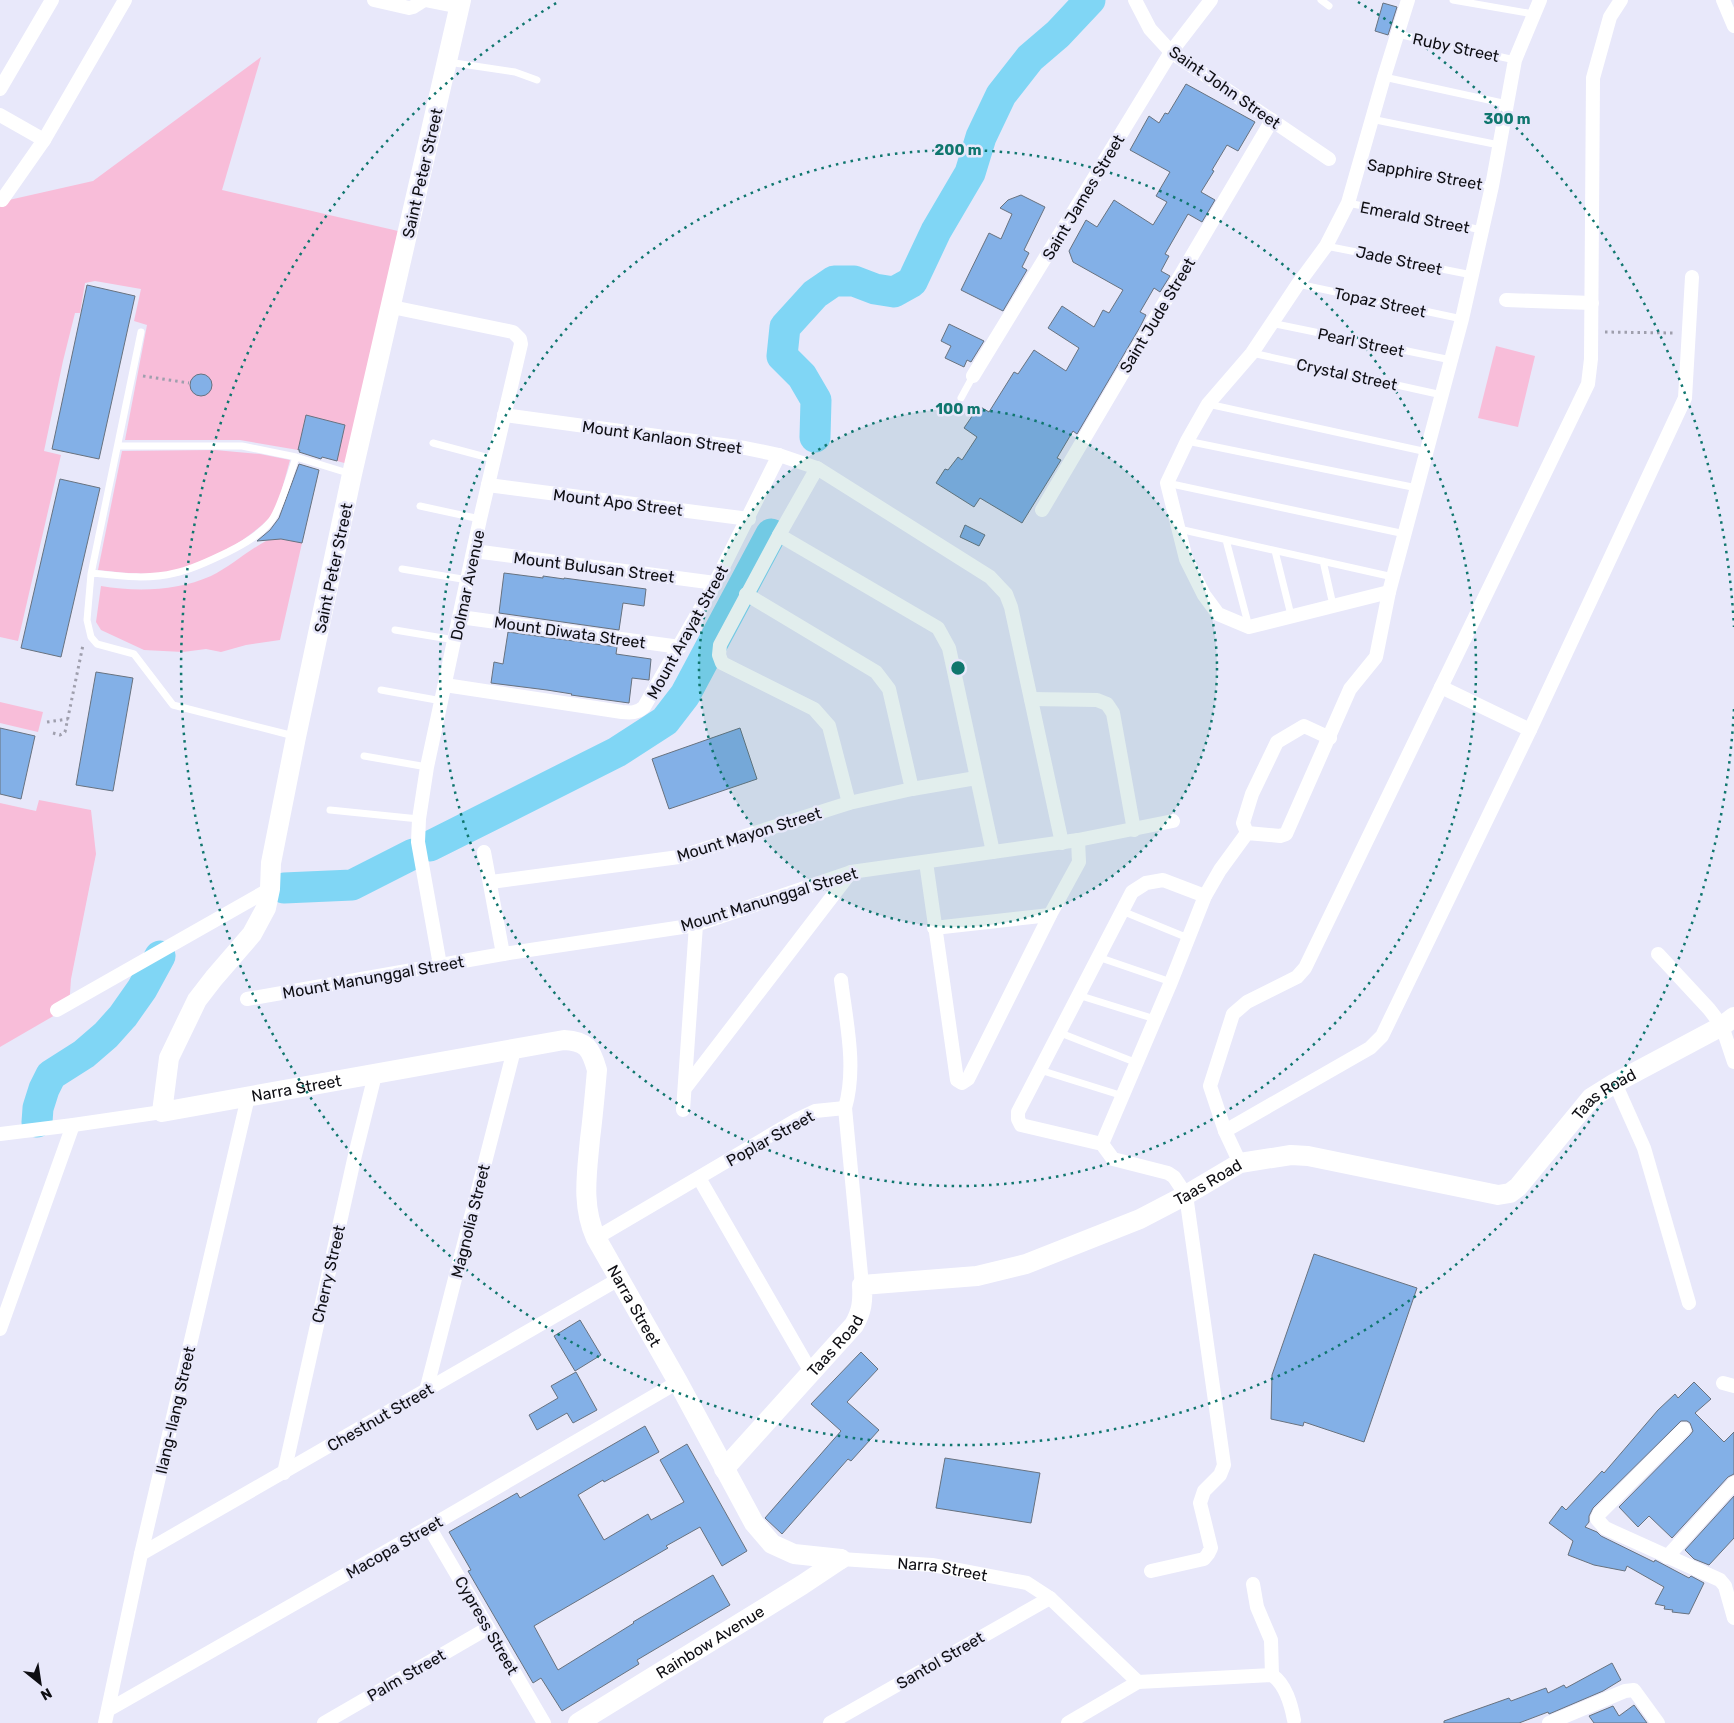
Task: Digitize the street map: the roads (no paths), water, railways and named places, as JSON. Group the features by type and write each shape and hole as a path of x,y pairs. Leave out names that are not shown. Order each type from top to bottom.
{"street":[{"path":"0,89 52,0"},
{"path":"2,200 44,140 125,0"},
{"path":"374,0 409,8 425,0 460,3"},
{"name":"Saint John Street","path":"1135,0 1150,29 1171,52 1329,159"},
{"name":"Saint James Street","path":"973,376 1171,52 1211,0"},
{"path":"1389,592 1249,627 1218,614 1204,595 1186,559 1167,483 1187,441 1208,404 1252,353 1326,246 1348,203 1371,119 1408,0"},
{"path":"1247,834 1280,836 1286,834 1350,689 1376,657 1389,592 1462,319 1492,186 1515,60 1540,0"},
{"path":"1240,1163 1225,1131 1210,1086 1233,1014 1247,1002 1297,977 1305,968 1588,384 1591,359 1592,304 1593,78 1610,16 1621,0"},
{"path":"1723,0 1733,18"},
{"name":"Saint Peter Street","path":"162,1112 169,1058 197,1000 252,934 266,908 270,889 271,863 352,474 460,3"},
{"path":"0,115 44,140"},
{"name":"Saint Jude Street","path":"1042,510 1272,120"},
{"path":"1225,1131 1370,1048 1382,1036 1530,730 1685,398 1692,277"},
{"path":"1506,300 1592,304"},
{"name":"Dolmar Avenue","path":"392,306 508,331 517,335 520,339 520,348 493,459 427,767 419,819 418,842 440,965"},
{"name":"Mount Kanlaon Street","path":"504,416 746,448 779,455 818,468 990,577 1006,594 1011,607 1062,843"},
{"name":"Mount Arayat Street","path":"445,685 632,713 639,712 644,707 680,648 749,518 779,455"},
{"path":"818,468 746,594 720,645 719,655 722,663 814,709 829,726 849,804"},
{"name":"Mount Apo Street","path":"488,485 749,518"},
{"path":"779,535 938,628 949,648 993,852"},
{"name":"Mount Bulusan Street","path":"474,551 715,583"},
{"path":"746,594 876,672 888,689 912,788"},
{"name":"Mount Diwata Street","path":"460,617 680,648"},
{"path":"1441,687 1530,730"},
{"path":"1031,699 1097,700 1107,704 1113,714 1134,830"},
{"path":"1247,834 1243,823 1252,794 1277,742 1304,726 1330,738"},
{"name":"Mount Mayon Street","path":"490,882 679,857 849,804 912,788 976,778"},
{"name":"Mount Manunggal Street","path":"247,998 503,954 696,925 851,872 1062,843 1173,821"},
{"path":"1102,1144 1172,982 1205,896 1220,870 1247,834"},
{"path":"926,862 957,1080 962,1082 968,1079 1050,915 1079,862 1078,840"},
{"path":"484,852 503,954"},
{"path":"686,1087 851,872"},
{"path":"1151,1571 1204,1559 1208,1554 1210,1548 1200,1503 1204,1491 1220,1475 1224,1464 1186,1195 1174,1177 1168,1173 1113,1159 1102,1144 1021,1125 1018,1120 1018,1112 1132,892 1146,882 1163,880 1205,896"},
{"path":"57,1010 270,889"},
{"path":"934,928 1050,915"},
{"path":"683,1110 696,925"},
{"path":"1658,954 1709,1009 1728,1022 1734,1062"},
{"path":"841,980 850,1060 850,1082 845,1108 862,1285"},
{"name":"Taas Road","path":"724,1469 854,1325 863,1301 862,1285 977,1276 1026,1264 1140,1219 1186,1195 1240,1163 1291,1155 1308,1156 1498,1195 1510,1193 1518,1187 1591,1098 1728,1022"},
{"name":"Narra Street","path":"0,1134 162,1112 564,1040 576,1040 587,1046 593,1056 597,1070 586,1183 586,1205 589,1223 754,1523 772,1544 794,1554 932,1565 1027,1583 1050,1598 1138,1682"},
{"name":"Magnolia Street","path":"426,1391 514,1050"},
{"name":"Cherry Street","path":"284,1473 354,1155 375,1075"},
{"path":"1615,1083 1644,1148 1689,1303"},
{"name":"Ilang-Ilang Street","path":"106,1716 141,1554 248,1097"},
{"name":"Poplar Street","path":"596,1238 798,1119 815,1111 845,1108"},
{"path":"0,1328 73,1125"},
{"path":"699,1178 810,1372"},
{"name":"Chestnut Street","path":"141,1554 619,1279"},
{"name":"Macopa Street","path":"106,1716 678,1382"},
{"path":"1684,1429 1599,1514 1597,1519 1605,1528 1720,1580 1725,1586 1734,1618"},
{"path":"1667,1557 1734,1483"},
{"name":"Cypress Street","path":"429,1527 544,1723"},
{"name":"Rainbow Avenue","path":"578,1723 842,1559"},
{"path":"1253,1584 1257,1607 1271,1640 1272,1675"},
{"name":"Santol Street","path":"830,1723 1050,1598"},
{"name":"Palm Street","path":"324,1723 488,1628"},
{"path":"1068,1723 1138,1682 1272,1675 1276,1678 1291,1702 1294,1722"},
{"path":"1549,1723 1573,1719 1625,1691 1634,1690 1658,1723"}],"lane":[{"path":"1321,0 1329,6"},
{"path":"1453,0 1533,14"},
{"name":"Ruby Street","path":"1397,34 1515,60"},
{"path":"448,62 516,72 537,80"},
{"path":"1384,76 1507,104"},
{"path":"1371,119 1500,145"},
{"name":"Sapphire Street","path":"1359,162 1492,186"},
{"name":"Emerald Street","path":"1348,203 1482,230"},
{"name":"Jade Street","path":"1326,246 1472,275"},
{"name":"Topaz Street","path":"1298,284 1462,319"},
{"name":"Pearl Street","path":"1272,323 1451,360"},
{"path":"141,332 92,572 87,620 91,637 97,644 134,654 173,705 296,737"},
{"name":"Crystal Street","path":"1252,353 1442,395"},
{"name":"Saint James Street","path":"961,398 973,376"},
{"path":"1208,404 1427,452"},
{"path":"1187,441 1417,488"},
{"path":"433,444 493,459"},
{"path":"118,446 242,446 296,457 352,474"},
{"path":"92,572 149,577 175,574 201,565 235,548 258,534 272,520 296,457"},
{"path":"1167,483 1405,534"},
{"path":"420,506 480,519"},
{"path":"1179,529 1393,577"},
{"path":"1226,540 1249,627"},
{"path":"1275,550 1291,615"},
{"path":"1323,561 1333,605"},
{"path":"402,569 468,580"},
{"path":"395,630 455,640"},
{"path":"381,690 442,701"},
{"path":"364,756 427,767"},
{"path":"330,810 419,819"},
{"path":"1122,911 1188,938"},
{"path":"1098,957 1172,982"},
{"path":"1078,995 1155,1020"},
{"path":"1058,1032 1137,1063"},
{"path":"1039,1069 1123,1096"}],"waterway":[{"path":"815,437 816,400 802,376 782,356 785,327 815,294 834,281 854,281 875,289 894,292 912,282 936,231 970,173 981,137 1001,95 1030,58 1058,34 1090,0"},
{"path":"430,846 617,752 665,721 685,695 771,534"},
{"path":"284,888 352,885 413,854"},
{"path":"37,1122 38,1108 51,1075 84,1054 106,1035 123,1016 142,989 160,956"}]}
